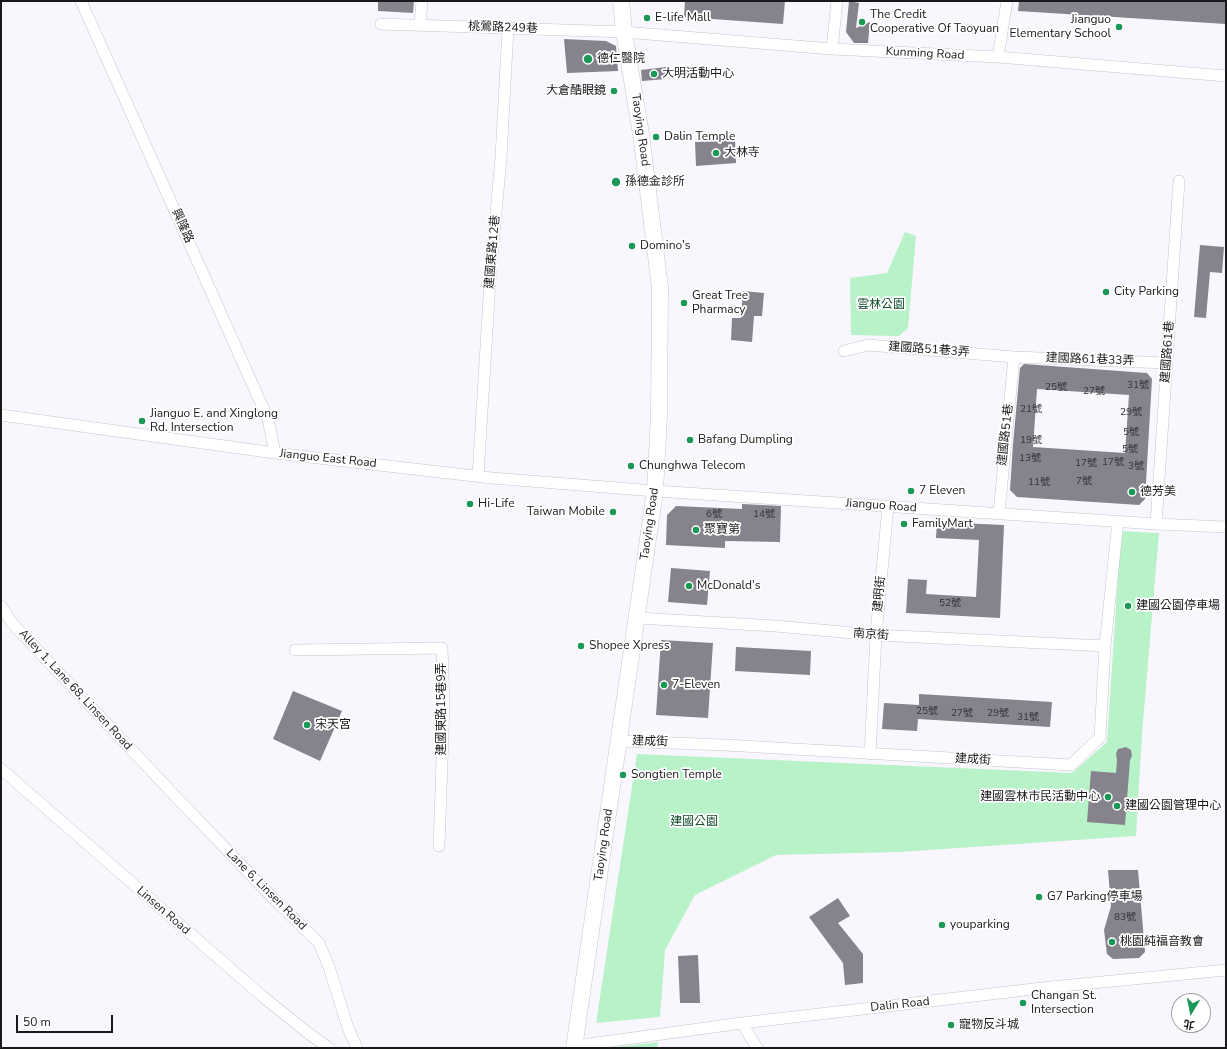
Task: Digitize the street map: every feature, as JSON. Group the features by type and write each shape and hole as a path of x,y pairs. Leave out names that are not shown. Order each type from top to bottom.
{"main road":[{"name":"Taoying Road","path":"575,1047 655,491 659,416 660,288 641,134 624,32 621,1"}],"street":[{"name":"興隆路","path":"81,1 268,419 275,453"},
{"path":"420,25 422,1"},
{"path":"832,49 837,1"},
{"path":"998,57 1007,1"},
{"name":"桃鶯路249巷","path":"381,24 624,32"},
{"name":"建國東路12巷","path":"478,476 491,266 501,158 508,28"},
{"name":"Kunming Road","path":"624,32 832,49 998,57 1226,76"},
{"name":"建國路61巷","path":"1156,524 1179,181"},
{"name":"建國路51巷3弄","path":"844,351 868,345 1014,357"},
{"name":"建國路61巷33弄","path":"1014,357 1167,363"},
{"name":"建國路51巷","path":"999,513 1014,357"},
{"name":"Jianguo East Road","path":"1,415 275,453 492,478 655,491"},
{"name":"Jianguo Road","path":"655,491 1156,524 1226,527"},
{"name":"建明街","path":"870,754 876,635 888,506"},
{"name":"建成街","path":"619,741 725,745 1071,765 1100,737 1105,646 1118,521"},
{"name":"Alley 1, Lane 68, Linsen Road","path":"1,606 12,623 136,755"},
{"name":"南京街","path":"637,618 775,626 876,635 1105,646"},
{"name":"建國東路15巷9弄","path":"295,650 442,648 444,704 439,846"},
{"name":"Lane 6, Linsen Road","path":"136,755 272,897 319,943 329,967 348,1028 357,1048"},
{"name":"Linsen Road","path":"1,769 262,996 329,1048"},
{"name":"Dalin Road","path":"575,1047 742,1023 1051,987 1226,970"},
{"path":"742,1023 757,1048"}],"green space":[{"name":"雲林公園","path":"905,232 916,236 908,328 899,336 851,335 850,278 887,273"},
{"name":"建國公園","path":"1121,531 1159,533 1142,734 1136,836 899,852 776,855 695,895 665,950 660,1017 596,1023 637,754 1072,773 1107,742"},
{"path":"658,1042 657,1048 608,1048"}],"building":[{"path":"378,1 414,1 413,13 378,11"},
{"path":"685,1 785,1 783,24 684,17"},
{"path":"849,1 859,3 856,28 870,22 868,43 854,43 846,32"},
{"path":"1019,1 1226,2 1226,24 1018,11"},
{"name":"德仁醫院","path":"564,39 606,41 616,46 618,71 567,73"},
{"name":"大明活動中心","path":"666,67 666,79 642,81 641,70"},
{"name":"大林寺","path":"735,140 736,163 696,166 695,142"},
{"path":"1200,245 1224,247 1222,273 1210,272 1206,318 1194,317"},
{"path":"743,291 764,293 762,316 754,316 752,342 731,340 732,318 741,318"},
{"path":"1024,364 1147,373 1152,379 1145,499 1139,505 1017,497 1010,490 1020,368","holes":["1037,389 1129,395 1125,453 1033,447"]},
{"path":"742,504 781,506 780,542 725,541 725,548 666,545 667,515 676,506 742,509"},
{"path":"937,522 1004,525 1000,618 906,613 908,579 927,580 926,594 976,597 979,540 936,538"},
{"name":"McDonald's","path":"671,568 710,571 707,605 668,602"},
{"path":"661,640 713,643 708,718 656,715"},
{"path":"736,647 811,651 810,675 735,671"},
{"name":"宋天宮","path":"293,691 342,711 320,761 273,739"},
{"path":"919,694 1052,702 1050,727 918,719 917,731 882,729 884,703 919,705"},
{"name":"建國雲林市民活動中心","path":"1126,747 1131,750 1132,756 1130,760 1125,825 1087,822 1091,771 1116,773 1116,754 1118,749"},
{"path":"1108,870 1138,870 1145,952 1139,958 1113,959 1107,954 1104,930 1111,906"},
{"path":"838,898 850,916 838,923 863,954 863,983 845,985 843,963 809,917"},
{"path":"698,955 700,1003 680,1003 678,956"}],"place":[{"name":"E-life Mall","path":"647,18"},
{"name":"The Credit Cooperative Of Taoyuan","path":"862,22"},
{"name":"Jianguo Elementary School","path":"1119,27"},
{"name":"德仁醫院","path":"588,59"},
{"name":"大明活動中心","path":"654,74"},
{"name":"大倉酷眼鏡","path":"614,91"},
{"name":"Dalin Temple","path":"656,137"},
{"name":"大林寺","path":"716,153"},
{"name":"孫德金診所","path":"616,182"},
{"name":"Domino's","path":"632,246"},
{"name":"City Parking","path":"1106,292"},
{"name":"Great Tree Pharmacy","path":"684,303"},
{"name":"Jianguo E. and Xinglong Rd. Intersection","path":"142,421"},
{"name":"Bafang Dumpling","path":"690,440"},
{"name":"Chunghwa Telecom","path":"631,466"},
{"name":"7 Eleven","path":"911,491"},
{"name":"德芳美","path":"1132,492"},
{"name":"Hi-Life","path":"470,504"},
{"name":"Taiwan Mobile","path":"613,512"},
{"name":"FamilyMart","path":"904,524"},
{"name":"聚寶第","path":"696,530"},
{"name":"McDonald's","path":"689,586"},
{"name":"建國公園停車場","path":"1128,606"},
{"name":"Shopee Xpress","path":"581,646"},
{"name":"7-Eleven","path":"664,685"},
{"name":"宋天宮","path":"307,725"},
{"name":"Songtien Temple","path":"623,775"},
{"name":"建國雲林市民活動中心","path":"1108,797"},
{"name":"建國公園管理中心","path":"1117,806"},
{"name":"G7 Parking停車場","path":"1039,897"},
{"name":"youparking","path":"942,925"},
{"name":"桃園純福音教會","path":"1112,942"},
{"name":"Changan St. Intersection","path":"1023,1003"},
{"name":"寵物反斗城","path":"951,1025"}]}
